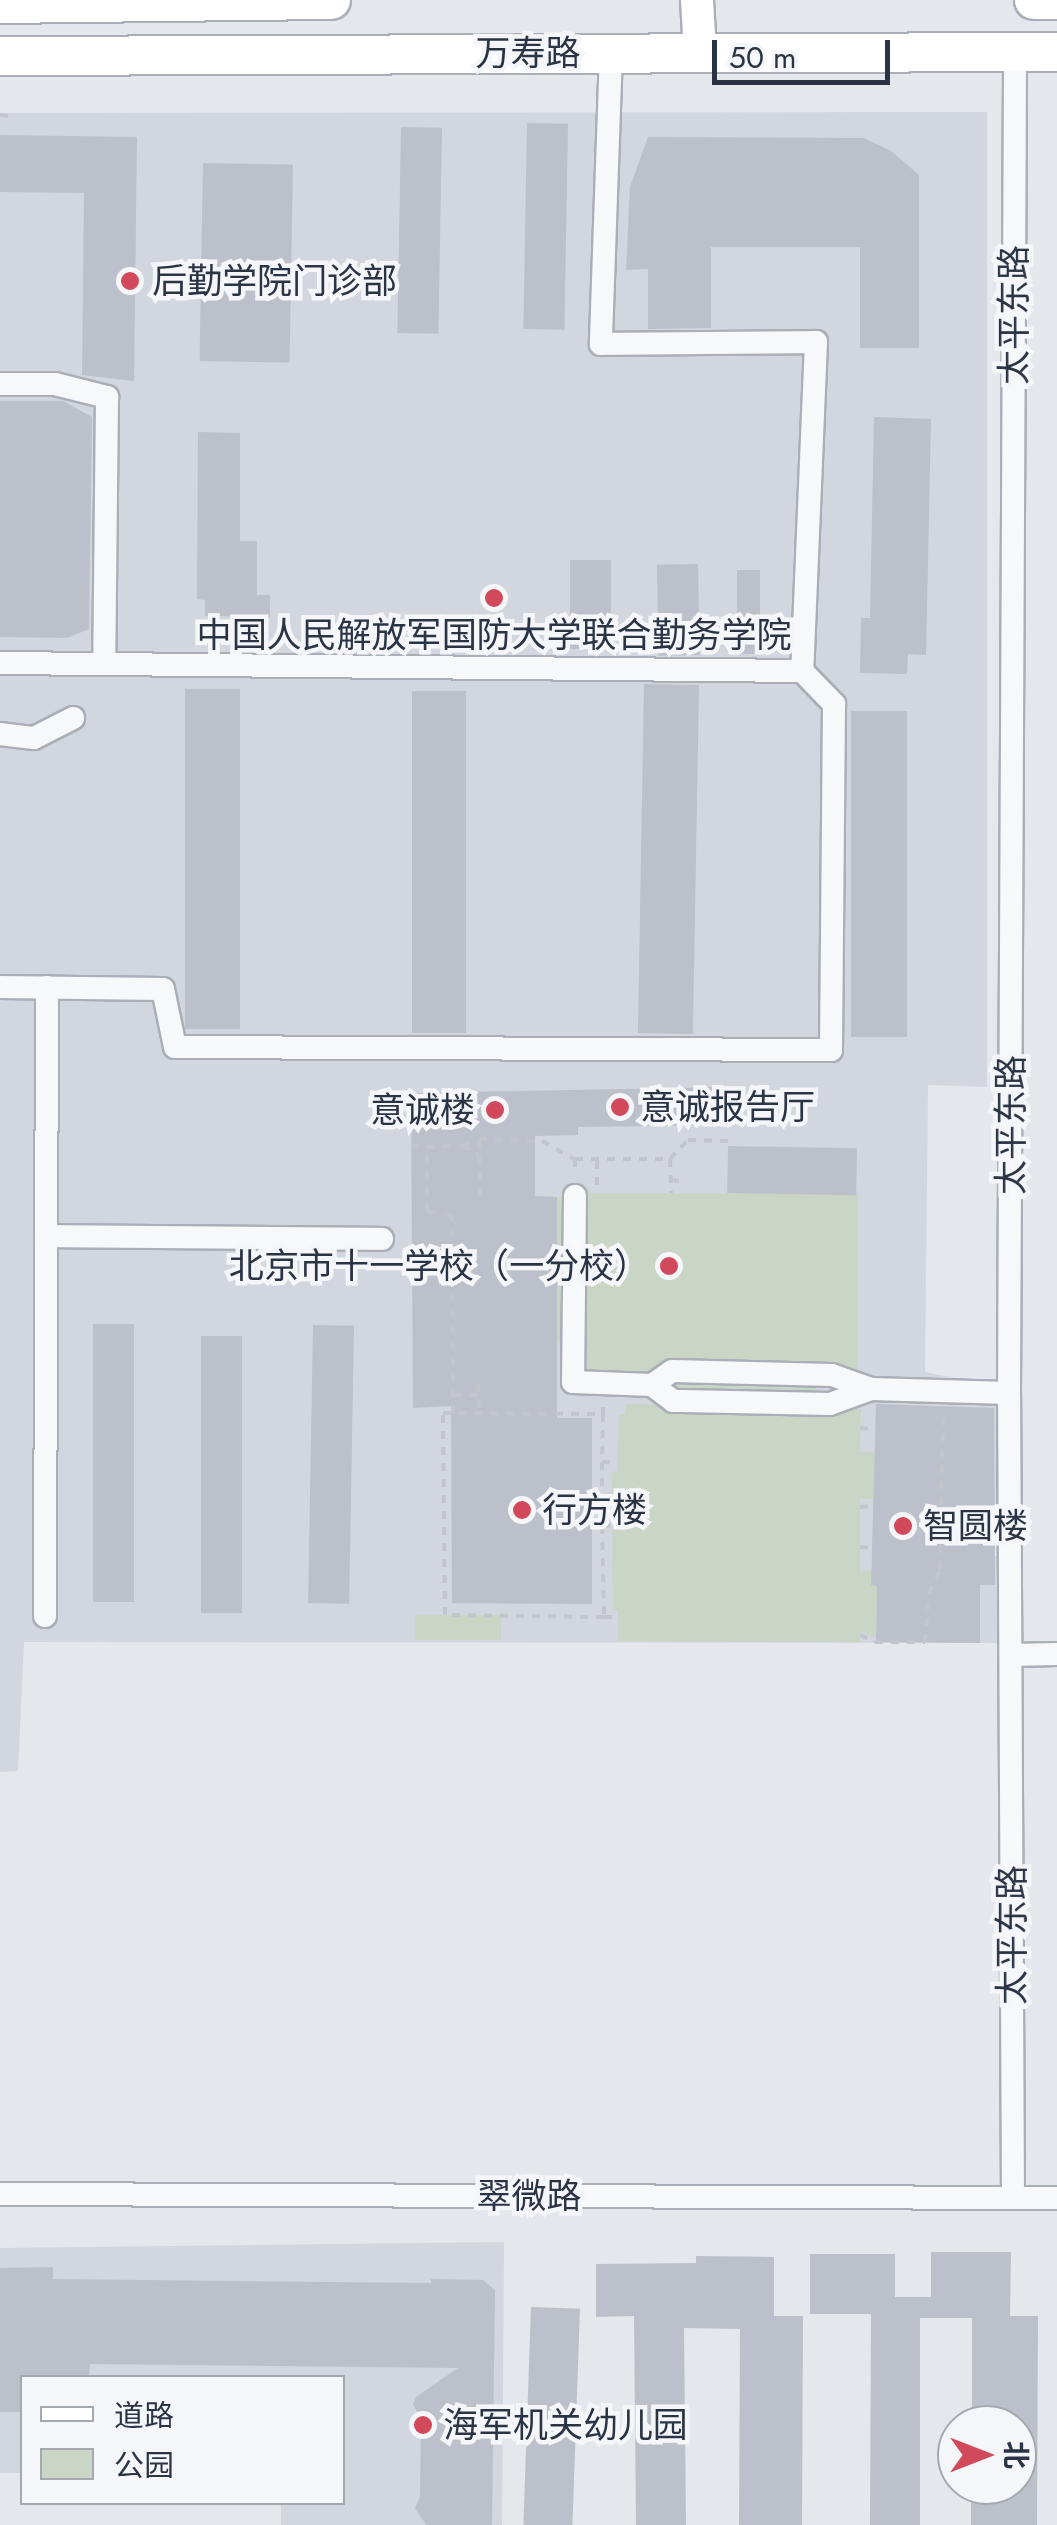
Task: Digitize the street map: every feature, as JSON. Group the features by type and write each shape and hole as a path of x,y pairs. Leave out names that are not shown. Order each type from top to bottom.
{"main road":[{"path":"0,4 331,0"},
{"path":"1034,0 1057,0"},
{"name":"万寿路","path":"0,56 1057,52"}],"street":[{"path":"697,0 700,52"},
{"path":"611,52 601,344 816,342 802,671"},
{"name":"太平东路","path":"1013,2198 1010,1393 1016,52"},
{"path":"0,384 55,384 107,397 104,662"},
{"path":"0,663 802,671 834,704 831,1050 175,1047 163,989 0,987"},
{"path":"0,734 34,738 73,718"},
{"path":"45,1616 47,988"},
{"path":"586,1195 573,1382 652,1385 673,1401 817,1404 871,1389 1010,1393"},
{"path":"46,1236 382,1239"},
{"path":"1011,1655 1057,1654"},
{"name":"翠微路","path":"0,2194 1057,2198"}],"path":[{"path":"0,116 11,116"},
{"path":"479,1139 480,1195"},
{"path":"411,1146 462,1146 479,1139 542,1141 575,1159 670,1159 688,1140 728,1141"},
{"path":"462,1146 479,1155"},
{"path":"427,1147 427,1210 452,1216 452,1413"},
{"path":"575,1159 586,1195"},
{"path":"670,1159 671,1193"},
{"path":"586,1195 597,1160"},
{"path":"671,1180 681,1181"},
{"path":"478,1384 479,1413"},
{"path":"603,1384 604,1616"},
{"path":"860,1635 876,1642 926,1642 928,1592 940,1569 944,1392"},
{"path":"452,1395 478,1395"},
{"path":"603,1414 444,1413 440,1447 445,1615 618,1616"},
{"path":"860,1428 876,1428"},
{"path":"602,1462 617,1463"},
{"path":"860,1507 873,1506"},
{"path":"933,1516 941,1517"},
{"path":"602,1526 618,1526"},
{"path":"860,1547 872,1548"},
{"path":"438,1591 445,1590"}],"shaded area":[{"name":"中国人民解放军国防大学联合勤务学院","path":"987,112 987,1087 928,1085 925,1372 1002,1388 1003,1530 989,1530 990,1556 1003,1556 1004,1643 24,1642 18,1771 0,1772 0,113"},
{"name":"海军机关幼儿园","path":"504,2242 502,2525 281,2525 281,2505 345,2505 345,2375 20,2375 20,2473 0,2473 0,2248"}],"green space":[{"path":"587,1193 858,1193 858,1372 587,1372"},
{"path":"557,1197 562,1197 562,1343 557,1343"},
{"path":"680,1376 816,1381 816,1397 680,1394 675,1386"},
{"path":"626,1404 861,1409 860,1452 875,1452 873,1499 860,1499 860,1572 872,1570 871,1585 877,1587 876,1638 860,1631 860,1642 618,1641 618,1610 613,1610 612,1473 617,1472 619,1414 625,1414"},
{"path":"415,1615 501,1615 501,1640 415,1640"}],"building":[{"path":"527,123 568,124 564,330 523,329"},
{"path":"401,127 442,128 438,334 397,333"},
{"path":"0,135 137,137 134,381 82,375 84,193 0,192"},
{"path":"648,137 864,138 891,151 919,175 919,348 860,348 860,247 711,247 711,328 648,329 648,269 626,270 630,187"},
{"path":"203,163 293,165 290,363 200,361"},
{"path":"0,401 63,401 92,417 89,629 67,638 0,637"},
{"path":"874,417 931,419 926,655 908,654 907,674 860,673 861,618 870,618"},
{"path":"198,432 240,433 240,541 257,541 257,595 270,595 270,617 205,616 205,600 197,599"},
{"path":"570,560 611,560 611,649 570,649"},
{"path":"698,564 700,655 659,656 657,565"},
{"path":"737,570 760,570 760,654 737,654"},
{"path":"644,684 699,685 693,1034 638,1033"},
{"path":"185,689 240,689 240,1029 185,1029"},
{"path":"412,691 466,691 466,1033 412,1033"},
{"path":"851,711 907,711 907,1037 851,1037"},
{"path":"726,1087 727,1125 578,1127 578,1135 535,1136 535,1196 557,1197 557,1418 592,1418 592,1604 452,1603 451,1406 413,1408 411,1093"},
{"path":"728,1146 857,1148 856,1195 727,1193"},
{"path":"93,1324 134,1324 134,1602 93,1602"},
{"path":"313,1325 354,1326 349,1604 308,1603"},
{"path":"201,1336 242,1336 242,1613 201,1613"},
{"path":"876,1404 994,1408 995,1585 980,1585 980,1643 876,1642 877,1587 871,1585"},
{"path":"931,2252 1011,2252 1010,2316 1038,2316 1037,2525 971,2525 971,2505 1037,2505 1037,2405 972,2405 972,2318 920,2318 920,2525 870,2525 871,2314 810,2314 810,2254 895,2254 895,2297 931,2297"},
{"path":"696,2256 774,2257 774,2316 803,2316 802,2525 739,2525 740,2329 684,2328 686,2525 636,2525 634,2316 596,2317 596,2264 696,2263"},
{"path":"53,2267 53,2279 431,2283 431,2279 483,2280 495,2290 492,2525 426,2525 415,2508 420,2497 421,2417 413,2405 416,2397 458,2368 90,2364 89,2375 20,2375 20,2412 0,2412 0,2268"},
{"path":"531,2307 580,2309 572,2525 523,2525"}],"place":[{"name":"后勤学院门诊部","path":"130,281"},
{"name":"中国人民解放军国防大学联合勤务学院","path":"494,598"},
{"name":"意诚报告厅","path":"620,1107"},
{"name":"意诚楼","path":"495,1110"},
{"name":"北京市十一学校（一分校）","path":"669,1266"},
{"name":"行方楼","path":"522,1510"},
{"name":"智圆楼","path":"903,1526"},
{"name":"海军机关幼儿园","path":"423,2425"}]}
